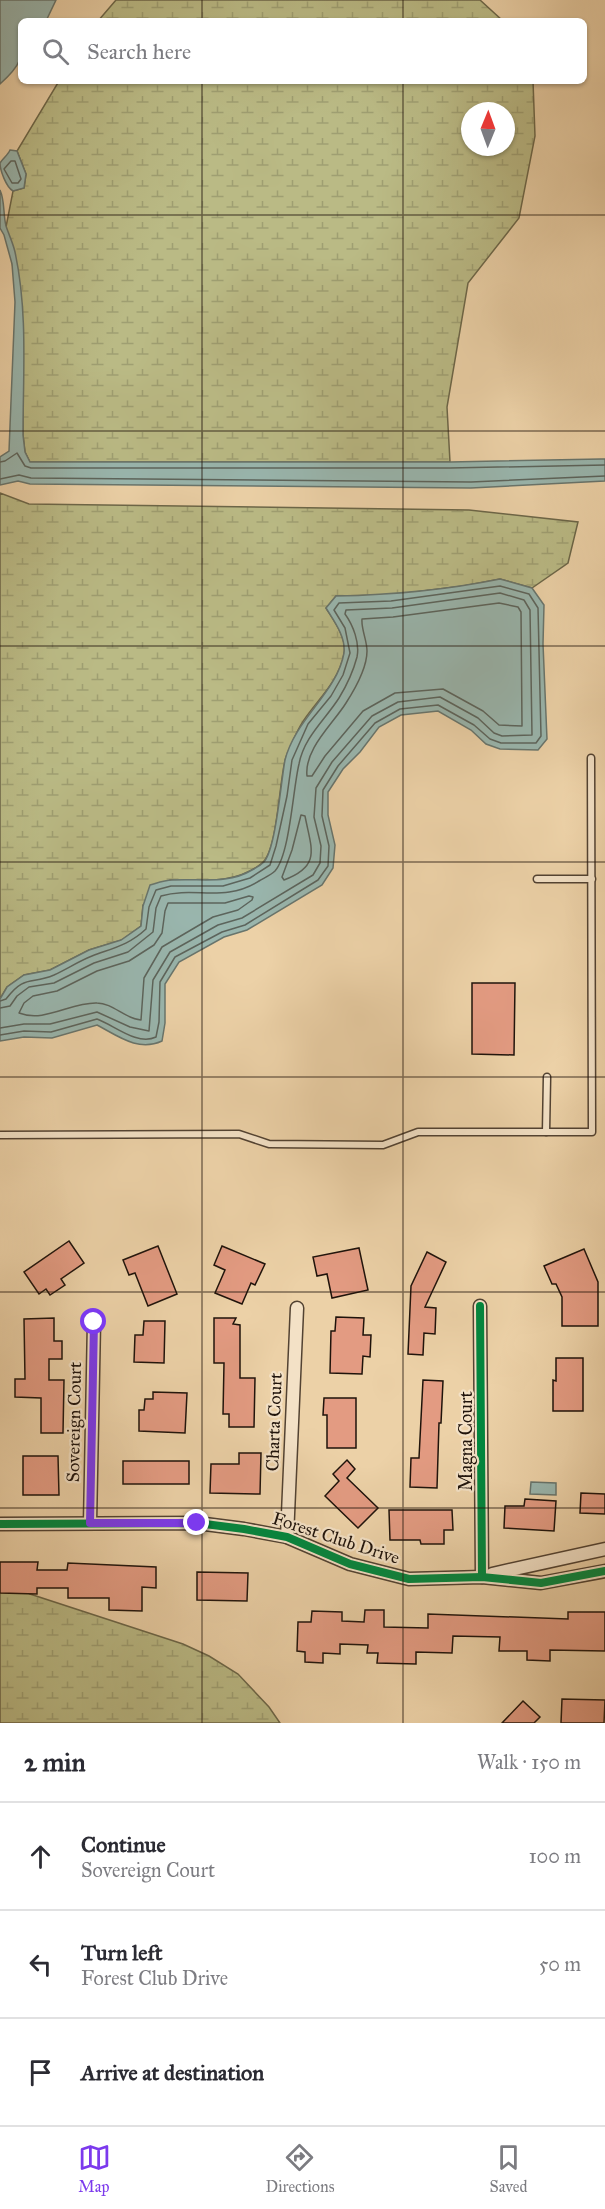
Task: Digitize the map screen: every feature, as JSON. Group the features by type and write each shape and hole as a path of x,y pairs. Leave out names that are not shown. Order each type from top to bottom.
{"street":[{"name":"Magna Court","path":"480,1306 482,1577"},
{"name":"Charta Court","path":"287,1537 297,1308"},
{"name":"Sovereign Court","path":"90,1523 94,1322"},
{"name":"Forest Club Drive","path":"0,1524 197,1523 287,1537 350,1564 409,1579 482,1577 541,1583 605,1571"},
{"name":"Forest Club Drive","path":"482,1577 605,1549"}],"lane":[{"path":"0,1135 239,1134 269,1144 383,1145 418,1132 592,1132 591,758"},
{"path":"537,879 592,879"},
{"path":"546,1132 547,1077"}],"green space":[{"path":"116,0 480,0 500,18 101,18"},
{"path":"57,84 533,84 535,136 519,218 468,283 447,407 450,462 30,462 25,452 23,435 23,326 6,227 13,191 24,188 26,174 17,151"},
{"path":"0,493 29,504 469,510 578,522 568,563 532,588 500,579 390,595 336,596 326,608 344,641 344,654 338,673 301,724 286,757 272,844 262,863 252,870 230,878 170,880 143,905 141,926 122,940 89,950 50,970 24,975 7,987 0,999"},
{"path":"0,1579 30,1594 183,1644 209,1656 238,1674 269,1707 280,1723 0,1723"}],"water":[{"path":"0,0 56,0 47,18 18,18 18,64 0,84"},
{"path":"10,150 17,151 26,174 24,188 13,191 4,178 0,163"},
{"path":"0,190 6,226 15,252 22,297 23,435 25,452 30,462 450,462 605,459 605,481 471,488 30,484 18,481 0,485 0,457 9,451 15,302 12,264 0,228"},
{"path":"500,579 532,588 544,605 543,644 547,739 538,750 500,749 486,744 471,730 438,711 401,715 379,727 360,752 343,769 328,792 328,815 335,845 333,868 322,885 247,930 224,937 179,962 165,984 165,1023 162,1041 145,1045 136,1044 97,1025 52,1038 24,1037 0,1041 0,999 7,987 24,975 50,970 89,950 121,940 141,926 143,906 150,885 169,880 233,878 243,875 264,862 272,843 285,760 290,745 333,681 344,653 341,635 326,608 336,596 419,591"},
{"path":"531,1482 556,1483 556,1495 530,1494"}],"building":[{"path":"472,983 515,983 514,1055 472,1054"},
{"path":"69,1241 84,1263 61,1279 65,1285 50,1295 46,1289 39,1294 24,1272"},
{"path":"158,1246 177,1294 148,1306 135,1273 129,1275 123,1260"},
{"path":"222,1246 265,1264 255,1285 251,1283 242,1304 215,1293 225,1270 214,1265"},
{"path":"359,1248 368,1290 332,1298 327,1274 317,1276 313,1257"},
{"path":"584,1249 598,1282 598,1326 562,1326 562,1297 556,1284 552,1284 544,1266"},
{"path":"427,1252 446,1262 425,1307 436,1308 435,1334 424,1333 423,1355 408,1354 411,1286"},
{"path":"336,1317 364,1318 363,1335 371,1335 370,1357 363,1356 362,1374 330,1373 331,1331 335,1331"},
{"path":"54,1318 54,1341 62,1341 62,1359 49,1359 49,1380 64,1380 63,1433 41,1433 41,1398 15,1397 15,1379 25,1379 24,1319"},
{"path":"214,1318 236,1318 233,1324 240,1325 240,1378 255,1378 254,1427 229,1427 229,1414 223,1414 224,1363 214,1363"},
{"path":"144,1321 165,1321 164,1363 134,1362 135,1335 143,1335"},
{"path":"556,1358 583,1358 583,1411 553,1411"},
{"path":"423,1380 443,1381 437,1488 410,1487 411,1458 419,1458"},
{"path":"153,1392 187,1393 185,1433 139,1431 139,1410 144,1410 145,1399 153,1399"},
{"path":"324,1398 356,1398 356,1448 327,1448 327,1415 323,1415"},
{"path":"239,1453 261,1453 260,1494 210,1493 211,1464 239,1464"},
{"path":"23,1456 58,1456 59,1495 23,1495"},
{"path":"347,1460 355,1469 347,1478 378,1508 358,1528 325,1496 339,1481 333,1474"},
{"path":"123,1461 189,1461 189,1484 123,1484"},
{"path":"581,1493 605,1494 605,1514 580,1513"},
{"path":"525,1499 556,1501 554,1531 504,1528 505,1506 524,1506"},
{"path":"389,1510 452,1510 453,1530 444,1530 444,1544 421,1544 420,1540 390,1540"},
{"path":"0,1562 38,1562 37,1570 67,1570 68,1563 156,1567 156,1588 142,1587 142,1611 109,1610 109,1598 68,1598 68,1588 37,1588 37,1594 0,1593"},
{"path":"197,1572 248,1573 247,1601 197,1600"},
{"path":"365,1610 384,1610 384,1627 428,1628 428,1614 568,1619 568,1612 605,1612 605,1651 550,1650 550,1661 527,1660 527,1651 499,1651 500,1637 453,1636 452,1653 416,1652 416,1664 377,1663 378,1653 367,1653 368,1645 340,1644 340,1654 323,1653 323,1663 305,1662 305,1652 297,1651 298,1622 311,1622 312,1611 342,1612 342,1621 364,1622"},
{"path":"562,1699 605,1700 604,1723 561,1723"},
{"path":"523,1701 540,1717 534,1723 502,1723"}],"cycle path":[{"path":"480,1306 482,1577"},
{"path":"0,1524 197,1523 244,1529 287,1537 350,1564 409,1579 482,1577 541,1583 605,1571"}],"route":[{"path":"94,1322 90,1523 197,1523"}]}
